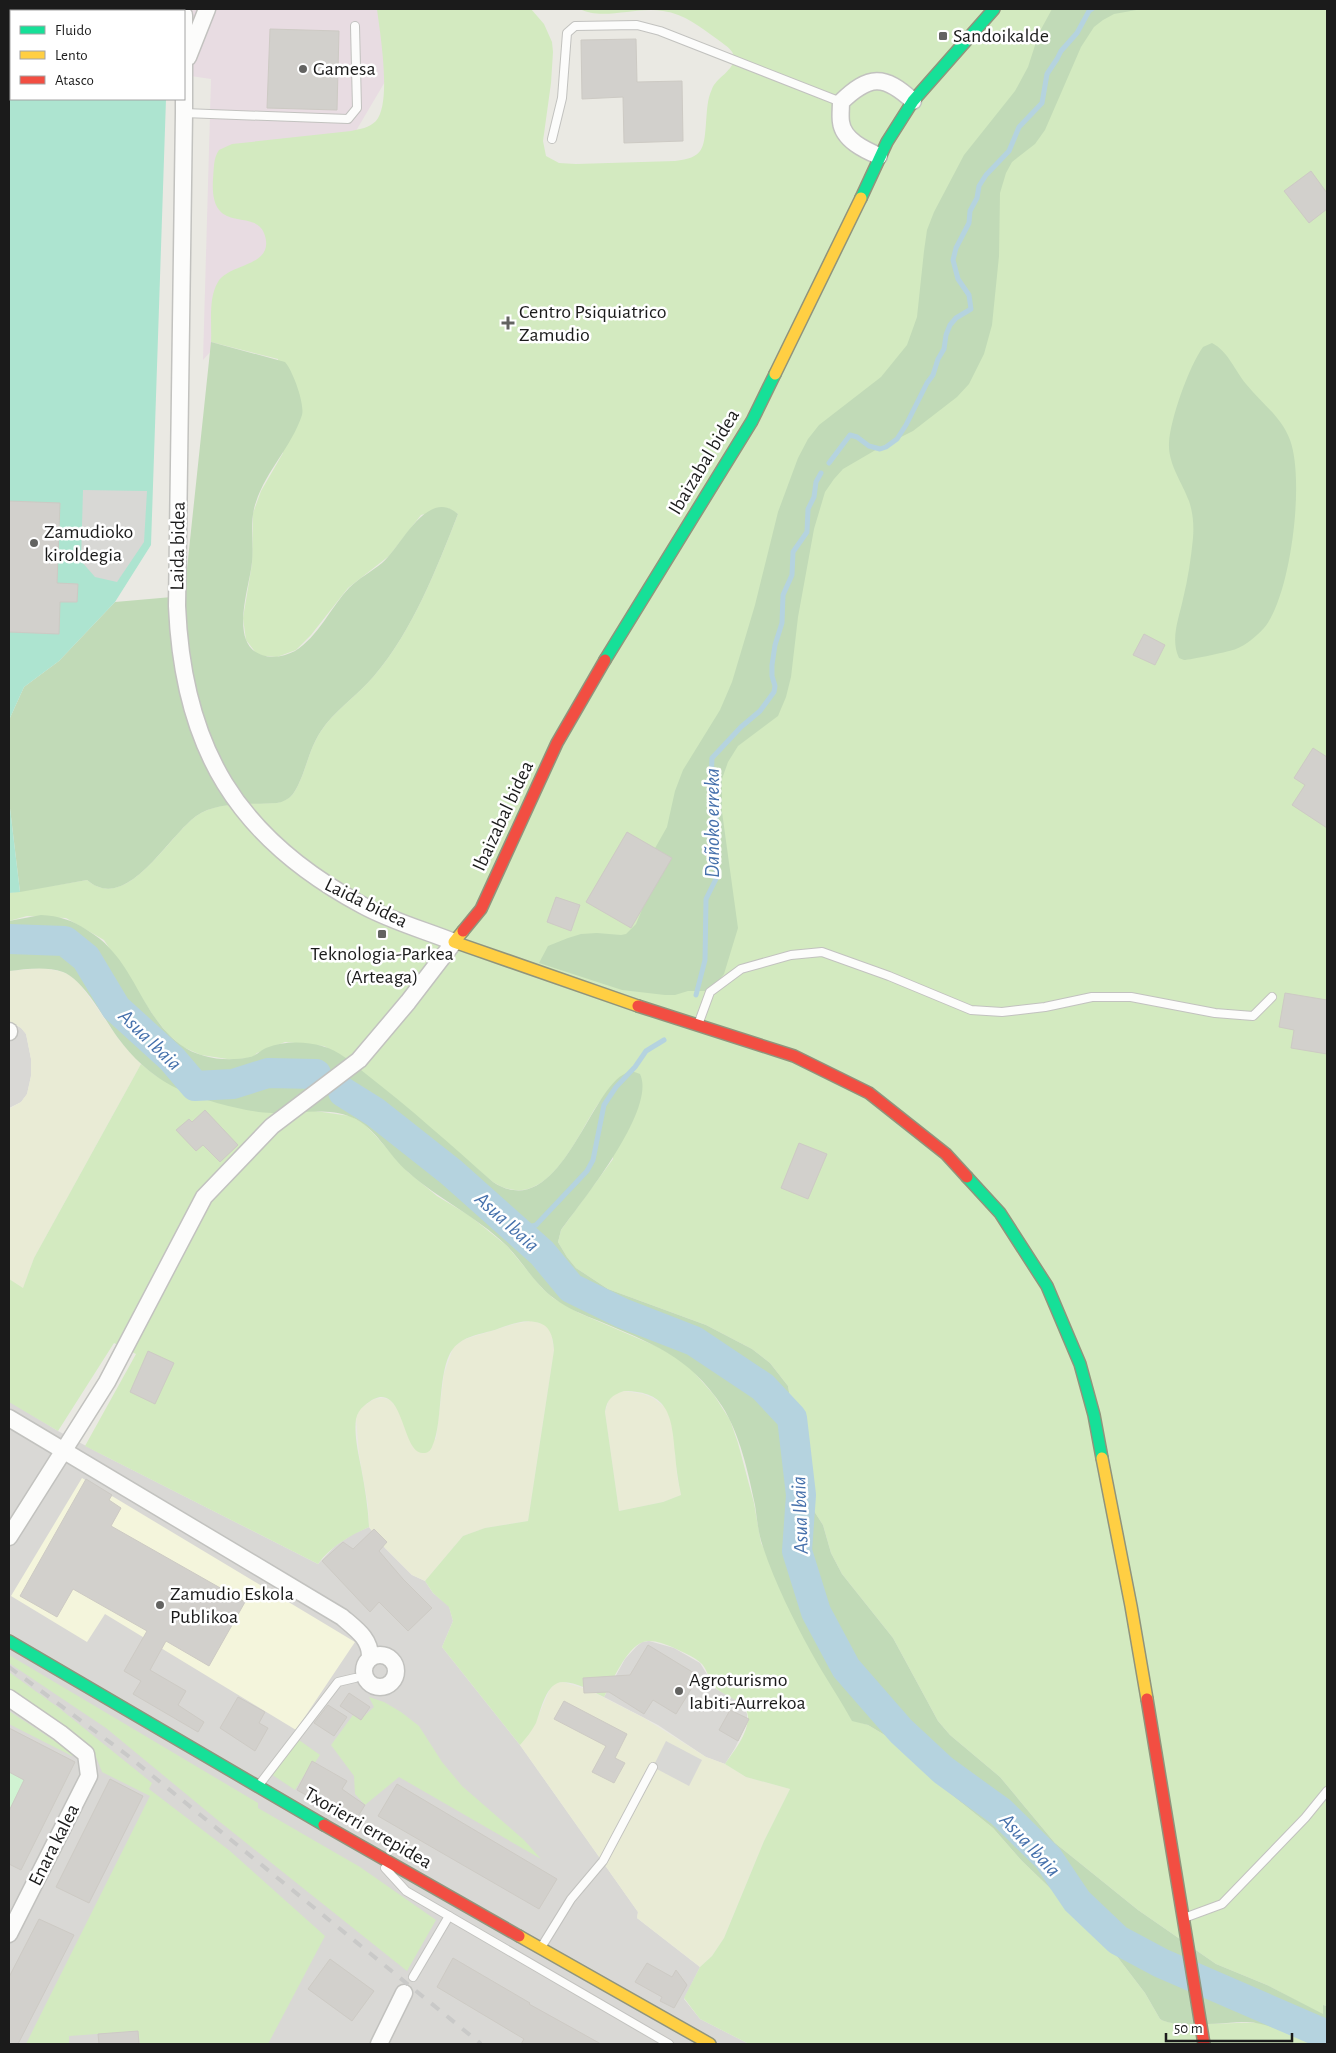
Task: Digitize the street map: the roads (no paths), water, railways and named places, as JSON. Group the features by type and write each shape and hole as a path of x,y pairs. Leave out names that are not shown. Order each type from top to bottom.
{"street":[{"path":"185,64 207,9"},
{"name":"Ibaizabal bidea","path":"454,942 481,909 557,743 611,650 752,420 824,275 879,156 913,100 994,9"},
{"path":"879,156 867,151 848,137 841,124 841,102 857,86 876,80 892,84 913,100"},
{"name":"Laida bidea","path":"184,100 177,606 179,646 188,696 199,733 215,768 235,799 272,842 304,870 364,906 454,942"},
{"path":"9,1537 108,1382 204,1196 272,1126 359,1060 408,1002 454,942 609,997 794,1056 869,1093 946,1154 1000,1213 1047,1286 1080,1364 1094,1415 1131,1606 1204,2044"},
{"path":"9,1418 342,1617 367,1641 370,1658"},
{"name":"Txorierri errepidea","path":"9,1642 540,1950 710,2044"},
{"name":"Enara kalea","path":"9,1698 60,1733 86,1754 89,1776 9,1934"},
{"path":"378,2044 404,1993"}],"lane":[{"path":"552,139 562,98 567,33 575,26 637,25 660,30 841,102"},
{"path":"184,114 348,119 357,108 355,26"},
{"path":"698,1024 710,992 741,969 791,955 822,952 889,976 971,1010 1002,1012 1045,1007 1092,997 1131,997 1215,1013 1253,1016 1272,997"},
{"path":"258,1786 338,1682 355,1678"},
{"path":"540,1950 571,1899 603,1862 653,1767"},
{"path":"1182,1919 1222,1904 1304,1818 1327,1791"},
{"path":"374,1854 392,1878 406,1891 669,2044"},
{"path":"413,1977 450,1916"}],"waterway":[{"name":"Dañoko erreka","path":"829,463 850,435 857,437 869,446 880,449 897,439 906,425 933,375 938,359 944,349 950,325 956,318 971,309 969,295 958,279 953,260 956,248 969,223 970,211 977,198 979,186 986,175 1009,151 1019,127 1042,103 1047,74 1061,51 1077,33 1092,9"},
{"name":"Dañoko erreka","path":"696,995 705,960 706,899 716,879 716,806 711,783 712,758 741,727 760,711 774,692 772,665 775,645 782,623 783,595 792,575 793,552 807,532 808,509 814,497 816,482 821,473"},
{"name":"Asua Ibaia","path":"9,939 65,941 86,958 116,1008 172,1059 195,1086 233,1084 268,1073 316,1074"},
{"name":"Dañoko erreka","path":"511,1227 536,1225 587,1171 593,1160 604,1105 616,1087 635,1067 646,1051 664,1040"},
{"name":"Asua Ibaia","path":"343,1092 375,1112 451,1172 542,1253 571,1288 622,1313 694,1341 763,1387 792,1418 801,1495 797,1551 816,1612 846,1668 901,1731 943,1770 1001,1812 1048,1858 1077,1901 1118,1940 1161,1963 1327,2035"}],"railway":[{"path":"9,1667 127,1755 481,2044"}],"place":[{"name":"Sandoikalde","path":"943,36"},
{"name":"Gamesa","path":"303,69"},
{"name":"Centro Psiquiatrico Zamudio","path":"508,323"},
{"name":"Zamudioko kiroldegia","path":"34,543"},
{"name":"Teknologia-Parkea (Arteaga)","path":"382,934"},
{"name":"Zamudio Eskola Publikoa","path":"160,1605"},
{"name":"Agroturismo Iabiti-Aurrekoa","path":"679,1691"}]}
